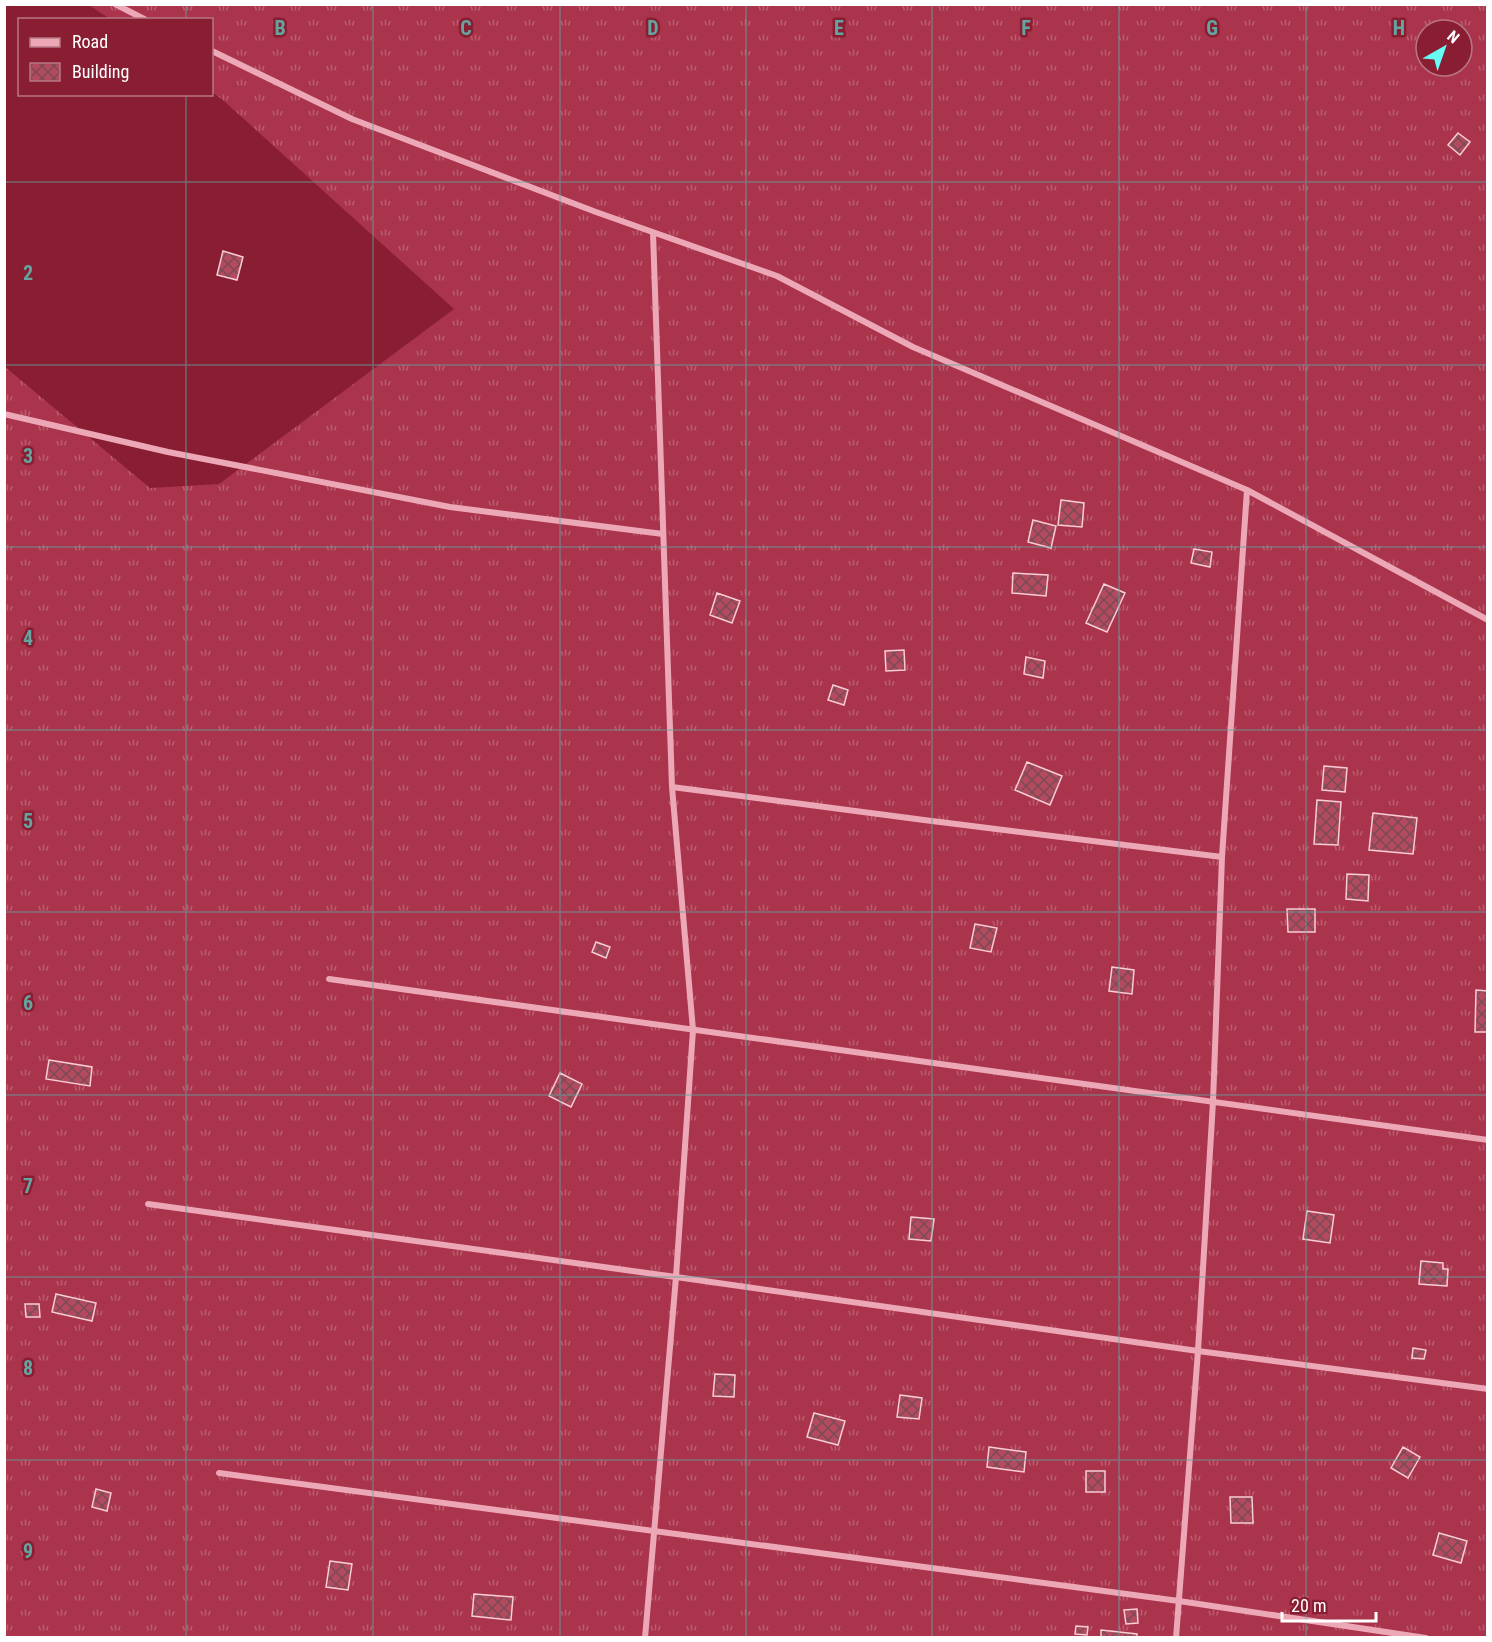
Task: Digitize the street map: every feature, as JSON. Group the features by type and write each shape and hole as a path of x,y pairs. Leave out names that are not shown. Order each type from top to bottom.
{"street":[{"path":"114,4 142,18"},
{"path":"213,51 352,119 653,233 777,276 913,347 1247,490 1488,620"},
{"path":"645,1638 676,1277 693,1030 672,787 653,233"},
{"path":"4,414 168,452 450,507 663,534"},
{"path":"1176,1638 1198,1351 1213,1102 1222,857 1247,490"},
{"path":"672,787 1222,857"},
{"path":"328,979 1488,1140"},
{"path":"148,1204 1198,1351 1488,1389"},
{"path":"219,1473 1179,1600 1426,1638"}],"green space":[{"path":"89,5 1487,5 1487,1637 5,1637 4,366 150,488 219,484 454,309 213,93 213,18 108,18"}],"building":[{"path":"1458,133 1470,142 1460,155 1448,145"},
{"path":"223,251 243,257 237,280 217,275"},
{"path":"1061,500 1084,503 1082,527 1058,525"},
{"path":"1033,520 1056,526 1051,548 1028,542"},
{"path":"1194,549 1212,552 1210,567 1191,563"},
{"path":"1013,573 1048,575 1046,596 1012,593"},
{"path":"1104,584 1125,593 1107,632 1086,623"},
{"path":"717,593 740,601 732,623 710,615"},
{"path":"904,650 905,670 886,671 885,651"},
{"path":"1026,657 1045,661 1043,678 1024,674"},
{"path":"833,685 848,690 844,705 828,700"},
{"path":"1027,762 1062,776 1050,805 1015,790"},
{"path":"1324,766 1347,768 1345,792 1322,790"},
{"path":"1317,800 1341,802 1338,845 1314,844"},
{"path":"1373,813 1417,818 1413,854 1369,850"},
{"path":"1347,874 1369,875 1368,901 1346,899"},
{"path":"1287,909 1315,909 1315,932 1288,932"},
{"path":"975,924 997,928 991,952 970,948"},
{"path":"596,942 610,947 606,958 592,952"},
{"path":"1112,967 1134,970 1132,994 1109,991"},
{"path":"1476,990 1488,991 1488,1032 1475,1032"},
{"path":"49,1060 92,1067 90,1086 46,1079"},
{"path":"560,1073 582,1084 571,1107 549,1096"},
{"path":"1307,1211 1334,1215 1330,1243 1303,1239"},
{"path":"911,1217 934,1219 931,1241 909,1239"},
{"path":"1421,1261 1443,1263 1443,1269 1448,1269 1447,1286 1419,1284"},
{"path":"56,1294 96,1303 92,1321 52,1312"},
{"path":"25,1304 39,1304 40,1317 26,1317"},
{"path":"1413,1348 1426,1350 1424,1359 1412,1358"},
{"path":"715,1374 735,1375 734,1397 713,1396"},
{"path":"900,1395 922,1398 919,1419 897,1417"},
{"path":"814,1413 845,1421 838,1445 807,1437"},
{"path":"989,1447 1026,1452 1024,1472 987,1467"},
{"path":"1403,1447 1420,1457 1408,1478 1391,1468"},
{"path":"1086,1471 1105,1471 1105,1492 1086,1492"},
{"path":"96,1489 111,1493 107,1511 92,1507"},
{"path":"1230,1497 1252,1497 1253,1523 1231,1523"},
{"path":"1439,1533 1467,1541 1461,1563 1433,1555"},
{"path":"330,1561 352,1564 348,1590 326,1587"},
{"path":"474,1594 513,1597 511,1620 472,1616"},
{"path":"1137,1609 1138,1623 1126,1624 1124,1610"},
{"path":"1076,1626 1088,1627 1087,1635 1075,1634"},
{"path":"1101,1630 1137,1634 1137,1638 1101,1638"}]}
